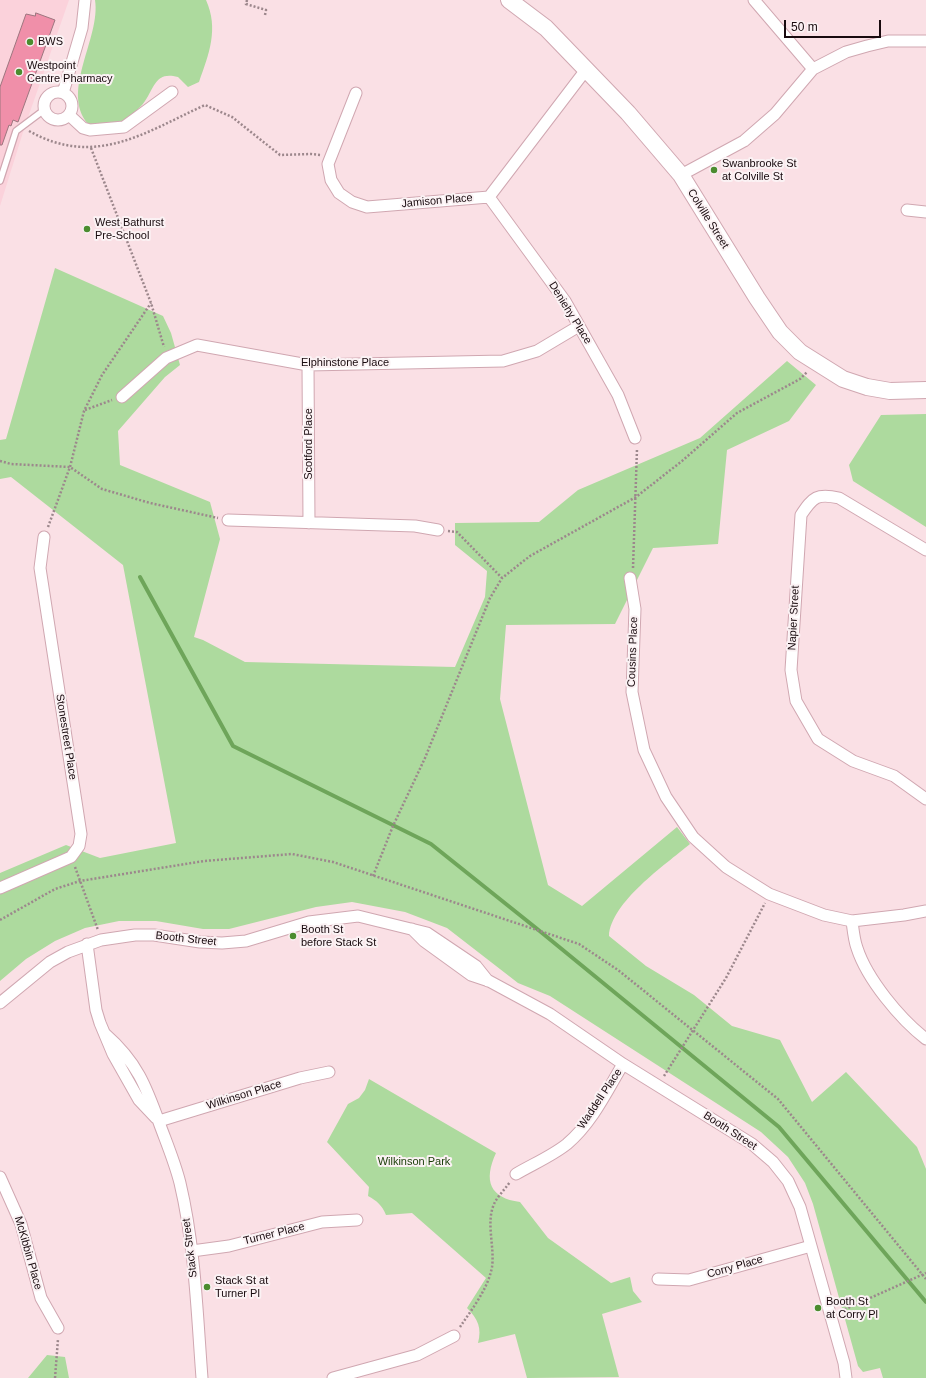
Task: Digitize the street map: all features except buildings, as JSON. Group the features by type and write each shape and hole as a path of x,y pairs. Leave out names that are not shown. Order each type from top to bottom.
{"street":[{"path":"63,93 82,28 84,0"},
{"name":"Colville Street","path":"509,0 546,28 628,113 681,175 780,332 800,352 815,363 843,379 867,387 890,391 926,390"},
{"path":"754,0 814,70"},
{"path":"681,175 744,141 775,114 814,70 846,52 888,41 926,41"},
{"path":"489,197 586,71"},
{"path":"69,115 83,128 90,130 124,126 141,116 172,92"},
{"path":"63,93 50,94 45,101 44,110 49,117 58,120 69,115"},
{"path":"63,93 71,102 69,115"},
{"name":"Jamison Place","path":"356,93 328,164 331,180 339,194 352,202 367,208 489,197"},
{"name":"Deniehy Place","path":"489,197 564,301 618,395 635,438"},
{"path":"907,210 926,212"},
{"name":"Elphinstone Place","path":"122,397 166,358 197,345 308,365 503,361 537,351 579,326"},
{"name":"Scotford Place","path":"308,365 309,523"},
{"name":"Napier Street","path":"926,550 839,498 824,495 811,500 800,515 791,670 796,701 818,739 853,761 894,776 926,799"},
{"path":"228,520 415,526 438,530"},
{"name":"Stonestreet Place","path":"44,537 40,568 81,834 79,846 71,857"},
{"name":"Cousins Place","path":"630,578 635,609 632,692 644,750 666,797 693,837 726,867 769,894 824,915 852,921 904,916 926,911"},
{"path":"0,888 71,857"},
{"name":"Booth Street","path":"0,1003 50,962 68,952 101,940 135,934 154,935 200,942 222,943 246,941 309,922 358,916 427,934 476,966 489,981 550,1014 657,1086 752,1144 773,1162 788,1181 800,1207 844,1363 846,1378"},
{"path":"852,921 856,948 871,979 914,1030 926,1039"},
{"name":"Stack Street","path":"87,944 96,1010 105,1034 122,1049 137,1070 150,1095 180,1182 192,1251 202,1378"},
{"name":"Waddell Place","path":"516,1174 566,1144 580,1131 592,1116 624,1064"},
{"name":"Wilkinson Place","path":"159,1121 300,1078 329,1072"},
{"name":"McKibbin Place","path":"0,1177 21,1224 41,1298 58,1328"},
{"name":"Turner Place","path":"192,1251 229,1246 322,1222 357,1220"},
{"name":"Corry Place","path":"658,1279 689,1280 811,1246"},
{"path":"333,1378 417,1355 454,1336"}],"lane":[{"path":"0,181 16,131 44,110"}],"path":[{"path":"247,0 246,4 266,10 265,15"},
{"path":"22,127 47,141 90,148 107,146 129,140 205,105 232,117 280,155 310,154 331,157"},
{"path":"90,148 151,303 166,358"},
{"path":"44,537 70,466 84,411 102,375 151,303"},
{"path":"373,876 393,826 425,758 490,598 502,578 530,556 636,497 682,461 737,413 800,379 815,363"},
{"path":"84,411 122,397"},
{"path":"630,578 634,562 638,456 635,438"},
{"path":"0,461 11,464 70,466 102,489 150,503 228,520"},
{"path":"438,530 456,532 502,578"},
{"path":"0,920 56,889 80,881 204,861 292,854 333,862 536,928 579,944 618,970 778,1099 924,1274 926,1279"},
{"path":"71,857 101,940"},
{"path":"657,1086 726,978 769,894"},
{"path":"454,1336 475,1305 487,1282 492,1268 493,1254 491,1216 495,1203 516,1174"},
{"path":"831,1316 924,1274"},
{"path":"55,1378 58,1328"}],"shaded area":[{"path":"0,0 69,0 24,129 0,206"}],"green space":[{"path":"95,0 206,0 212,21 212,31 209,51 199,82 188,87 178,77 165,76 157,81 139,108 124,120 110,125 88,124 81,111 78,96 79,80 95,15"},
{"path":"55,268 163,316 171,333 180,365 165,377 118,431 120,465 210,502 220,539 194,637 203,640 245,662 455,667 485,597 487,571 455,545 455,523 539,522 578,490 700,438 787,361 816,385 789,421 727,450 718,544 653,548 615,624 506,625 500,699 548,885 582,906 677,827 690,844 654,873 629,897 619,910 612,923 609,936 646,966 694,995 732,1026 780,1040 812,1102 846,1072 917,1147 926,1169 926,1378 883,1378 880,1368 863,1372 858,1366 813,1204 805,1183 788,1157 761,1132 550,996 518,983 447,928 405,912 352,902 316,907 229,929 203,929 156,921 119,921 85,928 55,941 26,959 0,981 0,873 66,845 100,858 176,843 123,565 11,477 0,479 0,440 6,439"},
{"path":"926,414 926,527 853,481 849,465 881,415"},
{"name":"Wilkinson Park","path":"369,1079 496,1153 490,1172 492,1186 502,1197 520,1202 548,1238 611,1283 630,1277 633,1291 642,1302 602,1314 619,1377 527,1378 515,1334 478,1343 480,1333 478,1324 474,1316 467,1308 486,1278 412,1213 386,1215 379,1204 368,1196 369,1187 327,1142 348,1104 359,1098 365,1090"},
{"path":"47,1355 65,1357 69,1378 28,1378"}],"waterway":[{"path":"140,577 233,746 431,844 536,928 779,1127 926,1302"}],"place":[{"name":"BWS","path":"30,42"},
{"name":"Westpoint Centre Pharmacy","path":"19,72"},
{"name":"Swanbrooke St at Colville St","path":"714,170"},
{"name":"West Bathurst Pre-School","path":"87,229"},
{"name":"Booth St before Stack St","path":"293,936"},
{"name":"Stack St at Turner Pl","path":"207,1287"},
{"name":"Booth St at Corry Pl","path":"818,1308"}]}
